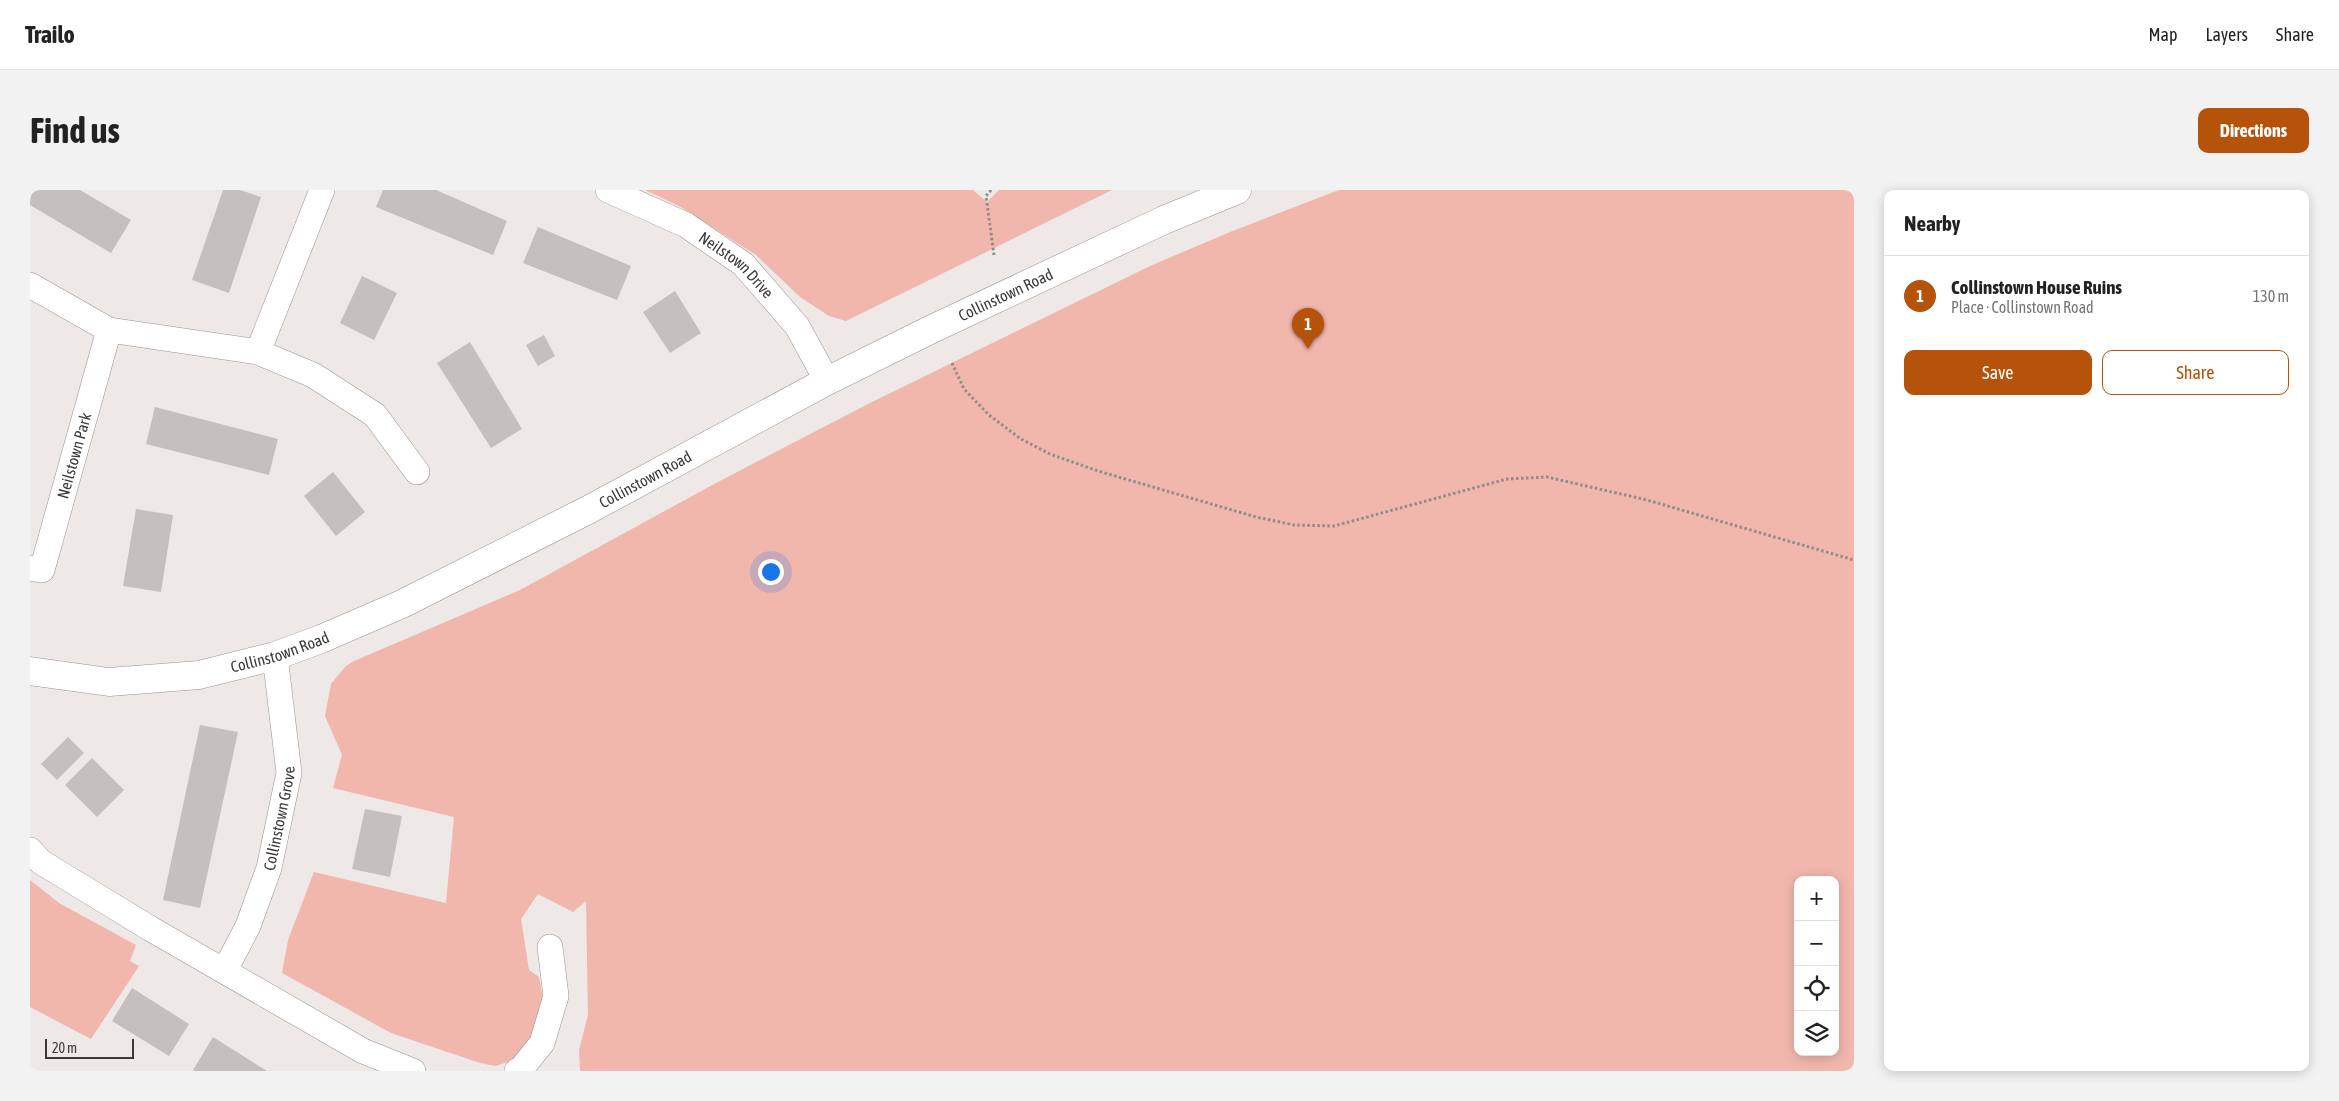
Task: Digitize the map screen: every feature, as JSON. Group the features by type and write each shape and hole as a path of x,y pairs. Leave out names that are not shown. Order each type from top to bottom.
{"street":[{"path":"258,352 322,190"},
{"name":"Neilstown Drive","path":"608,190 686,226 743,264 797,326 827,381"},
{"name":"Collinstown Road","path":"30,671 109,682 199,675 276,656 321,639 411,600 588,510 827,381 1164,220 1237,190"},
{"path":"30,285 109,330 258,352 313,375 376,415 417,472"},
{"name":"Neilstown Park","path":"30,568 42,570 109,330"},
{"name":"Collinstown Grove","path":"225,970 248,926 269,868 289,773 276,656"},
{"path":"30,850 41,862 151,929 363,1051 413,1071"},
{"path":"517,1071 521,1069 542,1043 556,996 550,948"}],"path":[{"path":"991,190 986,196 994,255"},
{"path":"952,364 964,389 990,415 1021,439 1050,454 1098,471 1256,517 1294,524 1334,526 1507,479 1547,477 1647,500 1854,560"}],"shaded area":[{"path":"645,190 973,190 987,202 999,190 1112,190 846,321 829,316 800,297 756,255 679,206"},
{"path":"1339,190 1854,190 1854,1071 580,1071 579,1050 588,1015 586,901 573,912 538,894 521,919 529,970 539,977 543,998 536,1032 521,1057 496,1066 480,1063 391,1033 282,973 288,940 314,872 446,903 454,817 333,788 342,755 325,716 331,684 345,667 354,661 520,590 716,483 872,402 1150,266 1230,232"},
{"path":"30,880 59,903 136,945 130,961 139,966 91,1039 30,1007"}],"building":[{"path":"31,190 80,190 131,220 111,253 30,205"},
{"path":"223,190 240,190 261,197 229,293 192,280"},
{"path":"383,190 436,190 507,221 493,255 376,207"},
{"path":"538,227 631,266 617,300 523,263"},
{"path":"362,276 397,293 374,340 340,323"},
{"path":"675,291 701,333 670,353 643,312"},
{"path":"544,335 555,356 538,366 526,345"},
{"path":"470,342 522,429 491,448 437,363"},
{"path":"155,407 278,439 269,475 146,444"},
{"path":"333,472 365,512 336,536 304,496"},
{"path":"136,509 173,515 161,592 123,586"},
{"path":"200,725 238,732 200,908 163,900"},
{"path":"68,737 84,753 57,780 41,764"},
{"path":"92,758 124,790 97,817 65,785"},
{"path":"365,809 402,816 390,877 352,869"},
{"path":"132,988 189,1024 169,1056 112,1021"},
{"path":"213,1037 267,1071 193,1070"}],"place":[{"name":"Collinstown House Ruins","path":"1308,349"}]}
